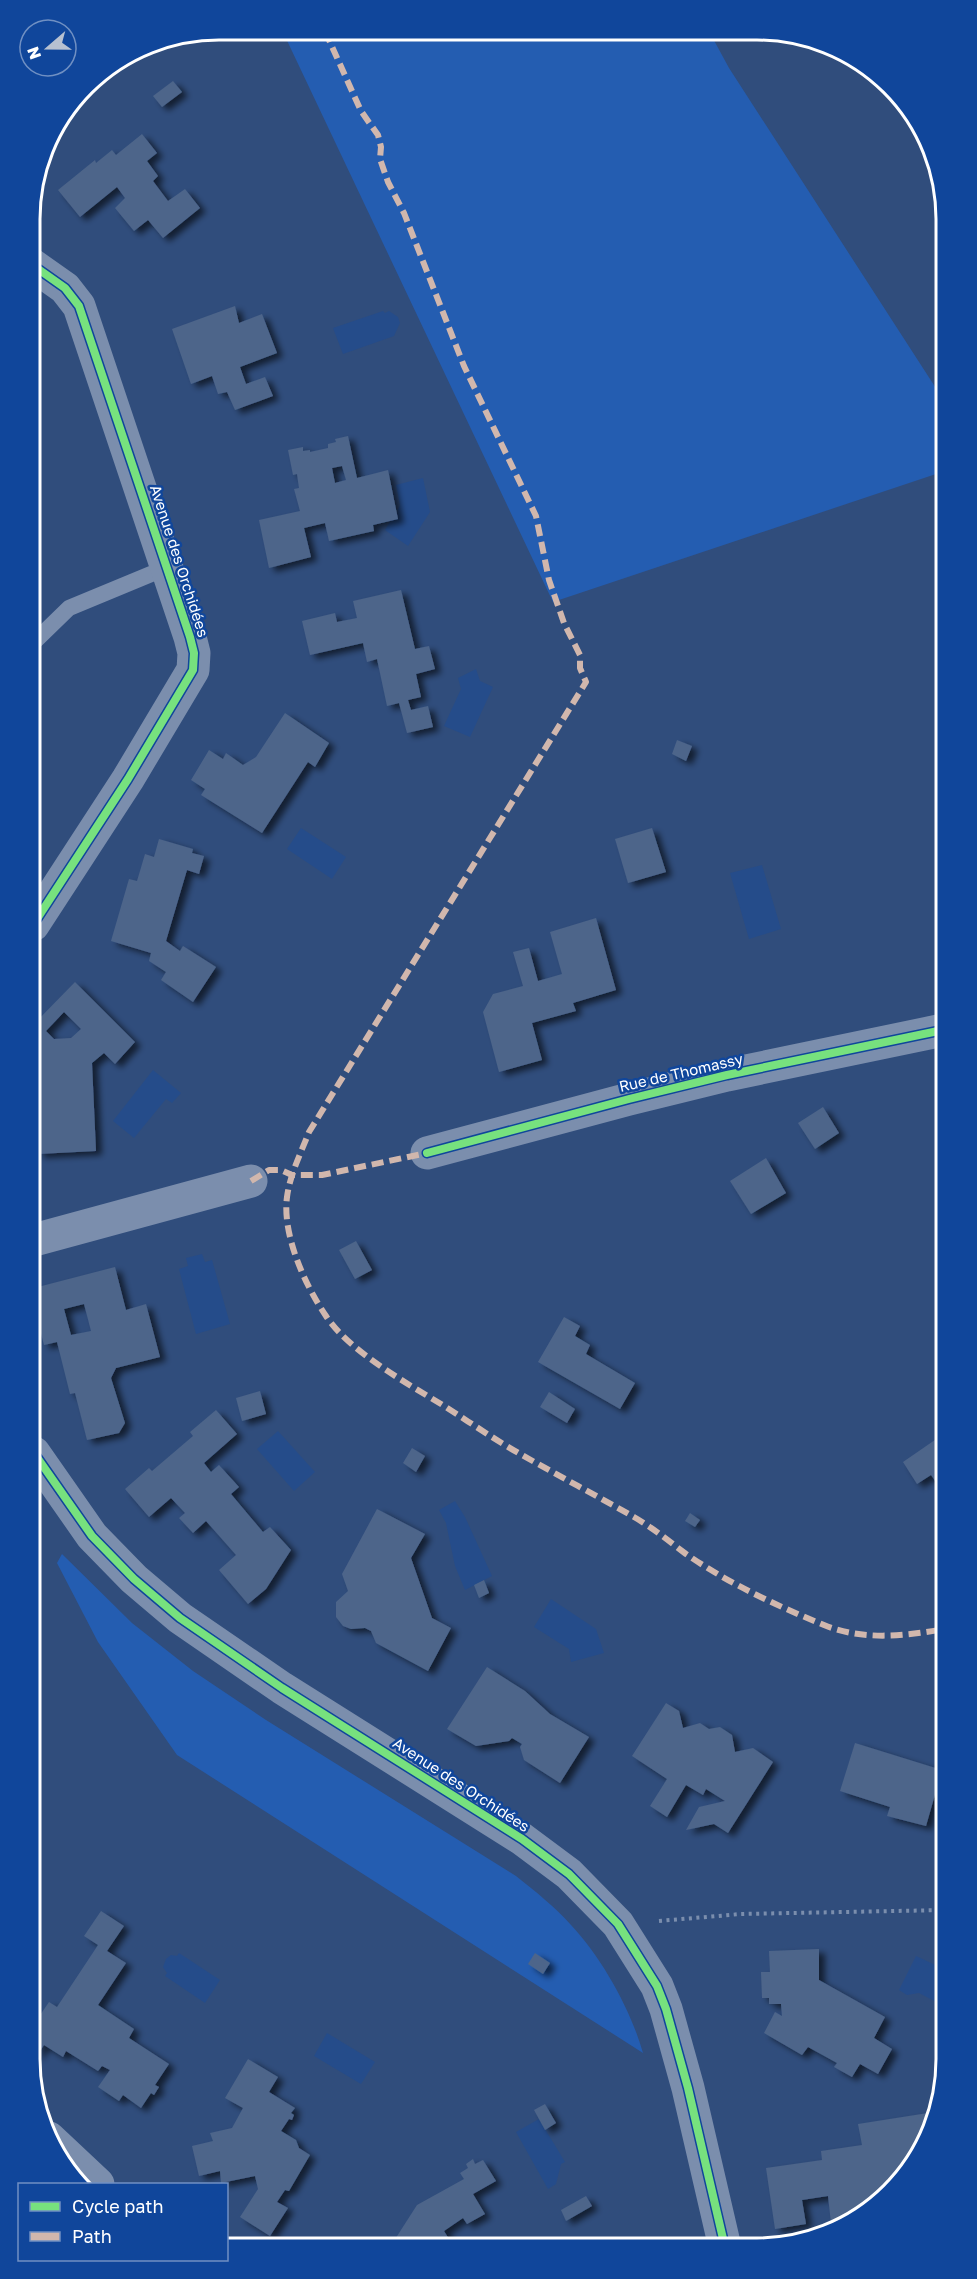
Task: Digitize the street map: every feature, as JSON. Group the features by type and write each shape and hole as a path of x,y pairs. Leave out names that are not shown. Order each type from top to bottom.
{"street":[{"name":"Avenue des Orchidées","path":"41,271 64,288 79,306 168,567 194,653 193,670 128,779 41,913"},
{"name":"Rue de Thomassy","path":"427,1153 727,1075 936,1031"},
{"path":"40,1238 251,1181"},
{"name":"Avenue des Orchidées","path":"40,1461 93,1536 134,1579 180,1618 282,1688 522,1839 569,1874 618,1924 653,1979 666,2009 688,2088 723,2238"},
{"path":"71,2158 97,2183"}],"lane":[{"name":"Avenue des Orchidées","path":"41,636 69,609 168,567"}],"path":[{"path":"618,1924 741,1914 936,1910"}],"shaded area":[{"path":"287,40 714,40 729,68 936,388 936,474 553,602"},
{"path":"383,311 385,313 389,311 398,317 400,323 394,336 343,354 333,328"},
{"path":"423,478 430,512 408,546 385,530 391,520 398,519 397,512 400,505 396,485"},
{"path":"476,669 480,681 493,687 470,737 444,726 461,689 458,678"},
{"path":"301,828 346,857 332,879 287,849"},
{"path":"762,865 781,929 749,939 730,873"},
{"path":"153,1070 181,1093 172,1103 166,1099 134,1138 113,1121"},
{"path":"202,1254 205,1262 212,1260 230,1324 196,1334 179,1269 188,1266 186,1258"},
{"path":"278,1431 315,1472 294,1491 257,1449"},
{"path":"455,1501 465,1517 492,1576 465,1590 455,1566 446,1523 439,1510"},
{"path":"62,1554 132,1623 193,1671 266,1720 516,1876 545,1899 565,1918 594,1953 623,2002 643,2053 177,1755 98,1642 57,1563"},
{"path":"551,1599 596,1629 604,1653 571,1662 569,1649 534,1627"},
{"path":"179,1953 220,1980 205,2003 165,1976 167,1973 163,1967 166,1959 171,1955 177,1956"},
{"path":"916,1956 936,1965 936,2002 919,1993 907,1995 899,1990"},
{"path":"327,2033 375,2062 361,2084 314,2056"},
{"path":"539,2119 565,2162 561,2164 556,2184 548,2189 516,2132"}],"building":[{"path":"173,81 182,92 162,107 153,96"},
{"path":"142,134 157,153 147,161 158,176 153,181 168,201 185,189 200,208 163,238 148,220 134,231 115,208 125,198 117,187 80,217 58,190 95,160 96,163 112,150 116,155"},
{"path":"235,306 239,323 262,314 277,353 240,367 246,384 265,377 273,396 235,410 227,392 218,394 212,376 191,384 172,329"},
{"path":"348,436 357,478 388,470 398,519 373,525 374,531 329,541 325,523 304,528 311,557 269,568 259,520 300,511 294,489 299,488 297,474 293,475 288,450 303,447 303,451 310,450 310,452 328,448 328,444 336,442 335,439","holes":["342,466 346,480 335,483 332,468"]},
{"path":"401,590 415,649 429,646 435,669 416,674 421,697 408,700 411,710 428,706 433,727 407,733 399,703 387,706 377,659 367,662 363,643 310,655 302,621 335,613 337,622 357,618 353,601"},
{"path":"285,713 329,743 315,767 308,762 262,833 201,795 205,789 191,780 209,750 223,759 226,753 243,765 256,757"},
{"path":"677,740 692,746 686,761 672,754"},
{"path":"652,828 666,872 628,883 615,839"},
{"path":"159,839 193,849 192,853 204,856 199,874 187,870 166,941 180,951 183,946 216,967 193,1002 161,980 166,972 149,961 151,953 111,941 129,879 137,881 145,854 154,857"},
{"path":"596,918 616,990 573,1003 576,1011 532,1023 542,1060 499,1072 483,1012 493,994 523,986 513,952 529,948 538,981 562,974 550,932"},
{"path":"75,982 135,1042 115,1064 104,1053 92,1063 96,1151 40,1154 41,1017","holes":["64,1012 81,1029 71,1038 54,1039 46,1031"]},
{"path":"823,1107 839,1133 815,1149 798,1123"},
{"path":"766,1158 786,1193 751,1214 730,1181"},
{"path":"356,1241 372,1270 355,1279 339,1250"},
{"path":"115,1267 126,1310 146,1304 160,1357 116,1368 111,1378 125,1423 119,1433 87,1440 75,1393 70,1394 57,1342 44,1345 40,1331 40,1286","holes":["84,1304 91,1331 71,1335 64,1309"]},
{"path":"564,1317 580,1326 575,1336 590,1345 586,1354 635,1383 620,1409 538,1362"},
{"path":"260,1391 266,1414 242,1421 236,1398"},
{"path":"549,1392 575,1409 567,1423 540,1407"},
{"path":"216,1410 237,1434 204,1463 211,1472 219,1465 239,1487 231,1494 263,1532 270,1527 291,1550 266,1589 248,1604 219,1570 236,1555 206,1521 193,1533 179,1518 185,1513 171,1498 149,1517 125,1489 149,1468 152,1471 193,1436 190,1432"},
{"path":"936,1439 936,1482 931,1475 917,1484 903,1462"},
{"path":"412,1448 425,1456 416,1472 403,1463"},
{"path":"377,1509 425,1534 411,1558 432,1618 451,1628 428,1671 376,1643 371,1631 365,1628 351,1629 343,1626 336,1617 336,1602 348,1591 342,1574"},
{"path":"690,1513 700,1520 695,1527 685,1521"},
{"path":"484,1580 489,1593 479,1598 474,1585"},
{"path":"487,1667 525,1691 550,1714 589,1737 560,1783 524,1760 520,1747 522,1744 512,1738 509,1741 476,1746 447,1729"},
{"path":"666,1703 679,1711 683,1728 700,1723 709,1729 720,1727 732,1735 735,1752 753,1748 773,1762 728,1833 714,1824 686,1830 699,1807 725,1801 706,1789 703,1795 686,1785 667,1817 650,1806 667,1779 632,1756"},
{"path":"855,1743 936,1768 936,1791 926,1826 887,1816 890,1807 840,1791"},
{"path":"101,1911 124,1926 107,1951 126,1963 98,2005 134,2029 129,2038 169,2064 155,2085 159,2087 154,2095 151,2093 141,2108 123,2095 119,2101 98,2087 110,2070 102,2066 98,2071 66,2051 63,2057 44,2045 40,2051 40,2015 49,2002 57,2007 98,1945 84,1936"},
{"path":"819,1949 819,1980 885,2017 874,2038 892,2049 878,2074 860,2064 852,2077 834,2067 837,2063 808,2047 802,2055 764,2033 775,2012 782,2016 781,2004 769,2004 769,1998 762,1998 761,1972 770,1972 769,1951"},
{"path":"535,1953 550,1963 543,1974 528,1964"},
{"path":"248,2059 278,2077 269,2092 295,2108 291,2113 294,2115 292,2120 289,2119 281,2131 296,2140 299,2148 310,2155 289,2191 285,2190 277,2202 288,2208 270,2236 240,2217 258,2189 255,2176 221,2183 220,2171 199,2176 192,2146 213,2141 210,2133 232,2128 243,2108 225,2098"},
{"path":"545,2104 556,2123 545,2130 534,2110"},
{"path":"928,2113 918,2139 906,2159 892,2177 887,2179 888,2181 866,2201 831,2222 828,2196 802,2200 806,2224 775,2229 766,2168 822,2160 821,2151 862,2145 858,2124"},
{"path":"473,2159 475,2164 483,2160 496,2181 473,2194 485,2214 467,2224 463,2218 444,2231 448,2238 396,2238 417,2205 464,2179 460,2173 468,2168 466,2164"},
{"path":"586,2196 592,2206 566,2221 561,2210"}],"marked path":[{"path":"329,40 361,111 378,135 381,147 380,159 388,182 404,213 464,366 536,516 549,580 564,623 580,655 580,668 586,682 309,1132 288,1188 286,1212 292,1243 303,1275 326,1316 336,1329 363,1353 395,1376 502,1443 641,1521 719,1575 771,1602 839,1630 884,1636 936,1630"},
{"path":"251,1181 269,1170 281,1170 292,1175 322,1175 427,1153"}],"cycle path":[{"path":"41,271 65,288 79,306 194,653 193,670 128,779 41,913"},
{"path":"427,1153 727,1075 936,1031"},
{"path":"40,1462 92,1536 134,1579 180,1618 282,1688 522,1839 569,1874 618,1924 657,1986 666,2009 688,2088 723,2238"}]}
